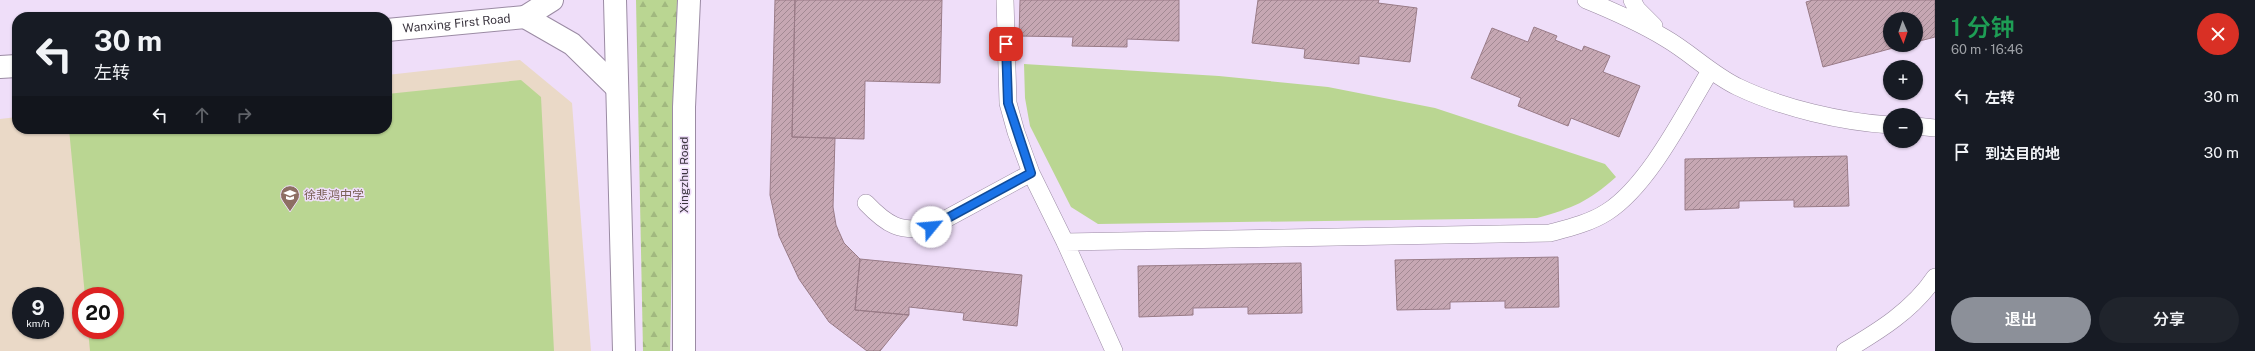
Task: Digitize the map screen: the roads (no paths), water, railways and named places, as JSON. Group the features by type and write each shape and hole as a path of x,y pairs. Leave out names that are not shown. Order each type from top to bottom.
{"street":[{"path":"552,0 526,16 572,44 617,88"},
{"path":"615,0 624,351"},
{"name":"Xingzhu Road","path":"684,351 684,107 689,0"},
{"name":"Wanxing First Road","path":"392,29 526,16"},
{"path":"0,67 12,66"}],"lane":[{"path":"1005,0 1008,103 1031,173 1065,242 1114,351"},
{"path":"1586,0 1619,13 1666,38"},
{"path":"1632,0 1637,9 1666,38 1710,71 1739,87 1795,108 1867,124 1883,125"},
{"path":"1065,242 1550,233 1578,226 1606,213 1630,194 1647,172 1710,71"},
{"path":"1923,127 1935,128"},
{"path":"866,203 883,220 899,228 916,230 931,227 1031,173"},
{"path":"1845,351 1884,328 1924,294 1935,277"}],"place":[{"name":"徐悲鸿中学","path":"290,212"}]}
